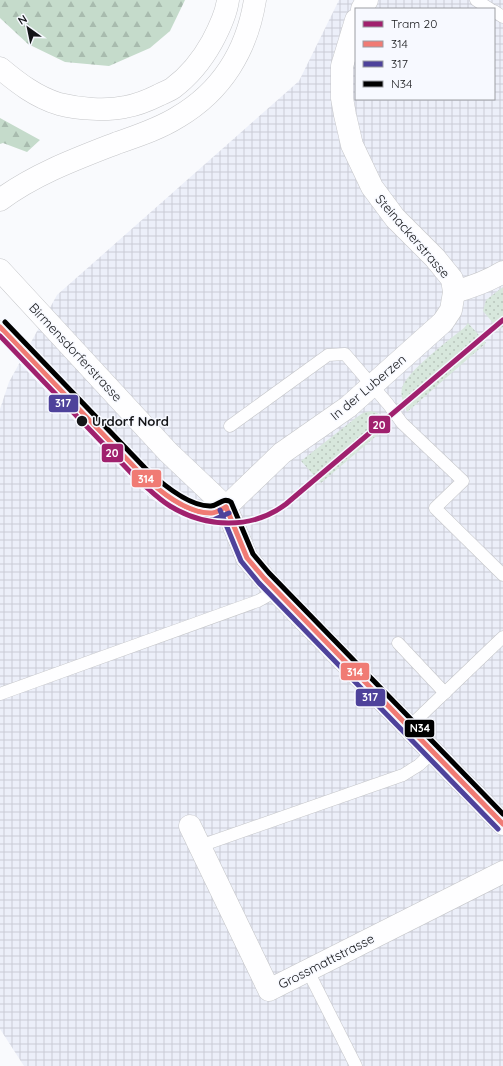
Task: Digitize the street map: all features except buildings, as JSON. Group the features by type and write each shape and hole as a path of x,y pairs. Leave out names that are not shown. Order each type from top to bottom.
{"main road":[{"path":"0,68 24,87 39,96 59,104 102,109 125,107 149,100 172,88 190,73 205,54 220,27 228,0"},
{"path":"0,200 10,192 40,175 69,161 158,128 177,118 196,105 214,89 231,68 247,34 253,14 255,0"},
{"name":"Steinackerstrasse","path":"355,23 342,66 342,98 352,145 372,187 395,218 435,258 452,279 454,292"},
{"name":"Birmensdorferstrasse","path":"0,270 168,452 226,507 247,558 276,591 503,824"},
{"path":"454,292 479,285 491,280 503,272"},
{"name":"In der Luberzen","path":"226,507 282,453 348,407 443,322 451,310 454,292"},
{"name":"Grossmattstrasse","path":"190,826 269,990 503,872"}],"lane":[{"path":"476,0 488,8"},
{"path":"0,327 156,488 184,506 199,511 213,513 226,507"},
{"path":"230,426 328,355 344,354 402,423 463,481 435,508 503,574"},
{"path":"0,694 258,601 276,591"},
{"path":"409,727 503,637"},
{"path":"398,643 445,693"},
{"path":"200,846 403,775 419,765 433,752"},
{"path":"308,971 356,1066"}],"shaded area":[{"path":"339,0 503,0 503,1066 24,1066 0,1029 0,409 9,382 57,295 299,81"}],"green space":[{"path":"0,0 185,0 170,31 150,48 109,66 65,62 28,44 0,18"},
{"path":"0,118 40,140 27,152 3,143 0,144"},
{"path":"503,287 503,327 499,330 483,311 486,300"},
{"path":"468,323 486,343 407,412 402,394 402,388 405,381 420,365"},
{"path":"371,411 382,416 389,425 321,483 301,461 357,417 363,413"}],"tram line":[{"name":"20","path":"0,336 137,479 157,497 170,506 199,519 229,523 244,522 259,518 286,504 503,320"}],"transit line":[{"name":"N34","path":"5,322 145,468 175,493 202,505 211,506 226,500 231,502 253,554 269,573 503,814"},
{"name":"314","path":"0,327 155,487 173,500 192,510 212,513 226,507"},
{"name":"317","path":"0,337 152,494 182,513 197,518 213,520 229,513"},
{"name":"314","path":"226,507 247,558 264,578 503,824"},
{"name":"317","path":"220,510 241,561 259,583 498,829"}],"place":[{"name":"Urdorf Nord","path":"82,421"}]}
